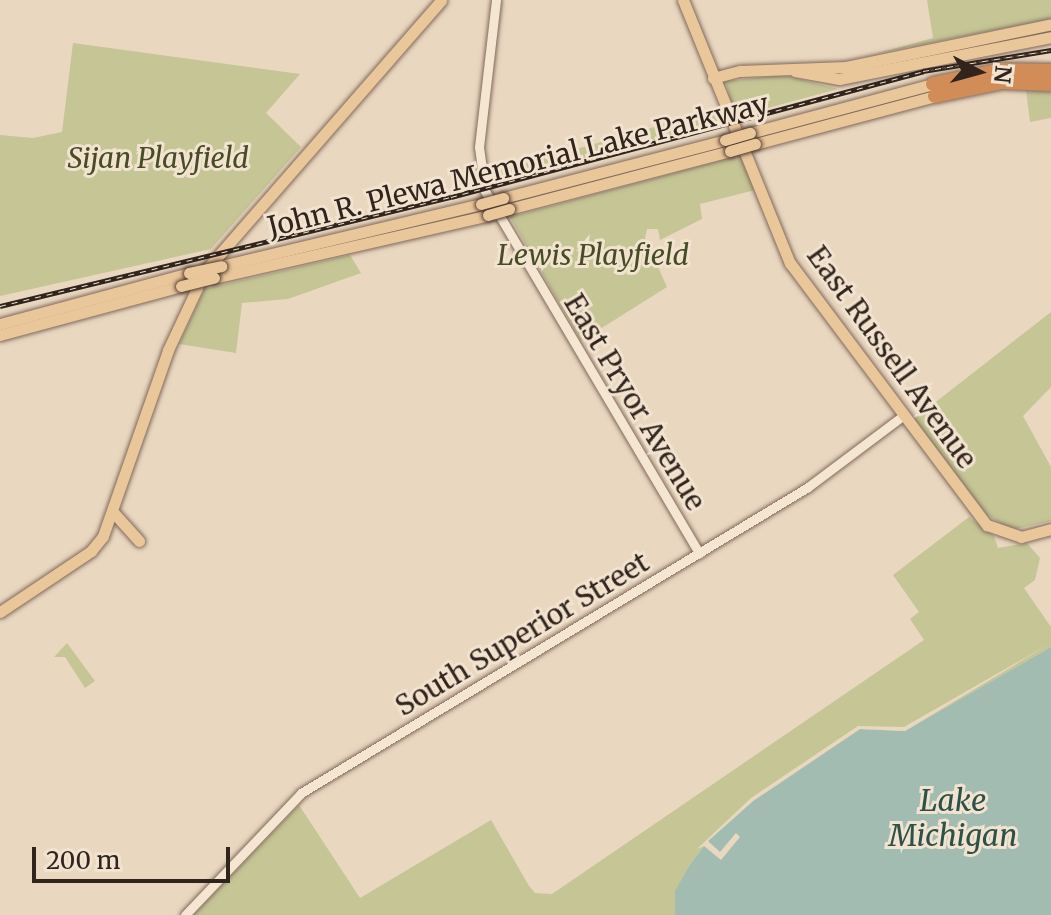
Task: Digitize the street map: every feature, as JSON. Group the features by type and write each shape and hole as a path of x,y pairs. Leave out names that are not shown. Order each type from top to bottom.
{"highway":[{"name":"John R. Plewa Memorial Lake Parkway","path":"934,90 1000,70 1051,71"},
{"name":"John R. Plewa Memorial Lake Parkway","path":"934,90 1002,82 1048,85"}],"main road":[{"path":"0,612 91,551 113,512 168,350 205,271 441,0"},
{"name":"East Russell Avenue","path":"683,0 788,259 987,525 1021,537 1051,529"},
{"path":"713,78 740,71 791,69 839,79 937,51 1051,24"},
{"path":"937,51 1051,37"},
{"name":"John R. Plewa Memorial Lake Parkway","path":"0,335 934,90"},
{"name":"John R. Plewa Memorial Lake Parkway","path":"0,324 189,273 484,210"},
{"path":"113,512 139,541"}],"street":[{"name":"East Pryor Avenue","path":"496,0 479,147 485,191 699,553"},
{"name":"South Superior Street","path":"185,915 301,793 808,487 904,415"}],"green space":[{"path":"927,0 1051,0 1051,19 874,54 933,38"},
{"name":"Sijan Playfield","path":"73,43 300,74 266,113 301,147 211,249 0,296 0,135 33,138 62,132"},
{"path":"784,75 838,89 734,117 726,81"},
{"path":"1026,90 1051,92 1051,118 1030,122"},
{"path":"715,110 720,122 494,182 491,173"},
{"name":"Lewis Playfield","path":"741,155 755,190 700,204 702,219 660,240 658,229 647,229 645,238 667,287 581,341 510,217"},
{"path":"350,255 361,273 288,299 242,303 236,353 179,344 205,289"},
{"path":"1051,312 1051,387 1023,416 1051,467 1051,521 1012,530 987,515 914,419"},
{"path":"969,517 994,536 998,548 1027,543 1040,558 1035,580 1024,588 1051,627 1051,647 905,731 860,729 753,801 707,842 689,866 675,892 675,915 193,915 299,805 360,898 491,820 529,886 535,893 552,894 924,640 910,619 919,612 893,575"},
{"path":"67,643 95,681 85,688 65,657 54,657"}],"water":[{"name":"Lake Michigan","path":"1051,647 1051,915 675,915 675,891 689,866 707,842 753,801 860,729 905,731"}],"pier":[{"path":"1051,643 905,731 860,729 753,801 708,841 720,852 736,833 740,837 721,860 704,846 697,849 751,798 858,726 904,727"}],"railway":[{"path":"0,306 451,197 923,71 1051,50"}]}
